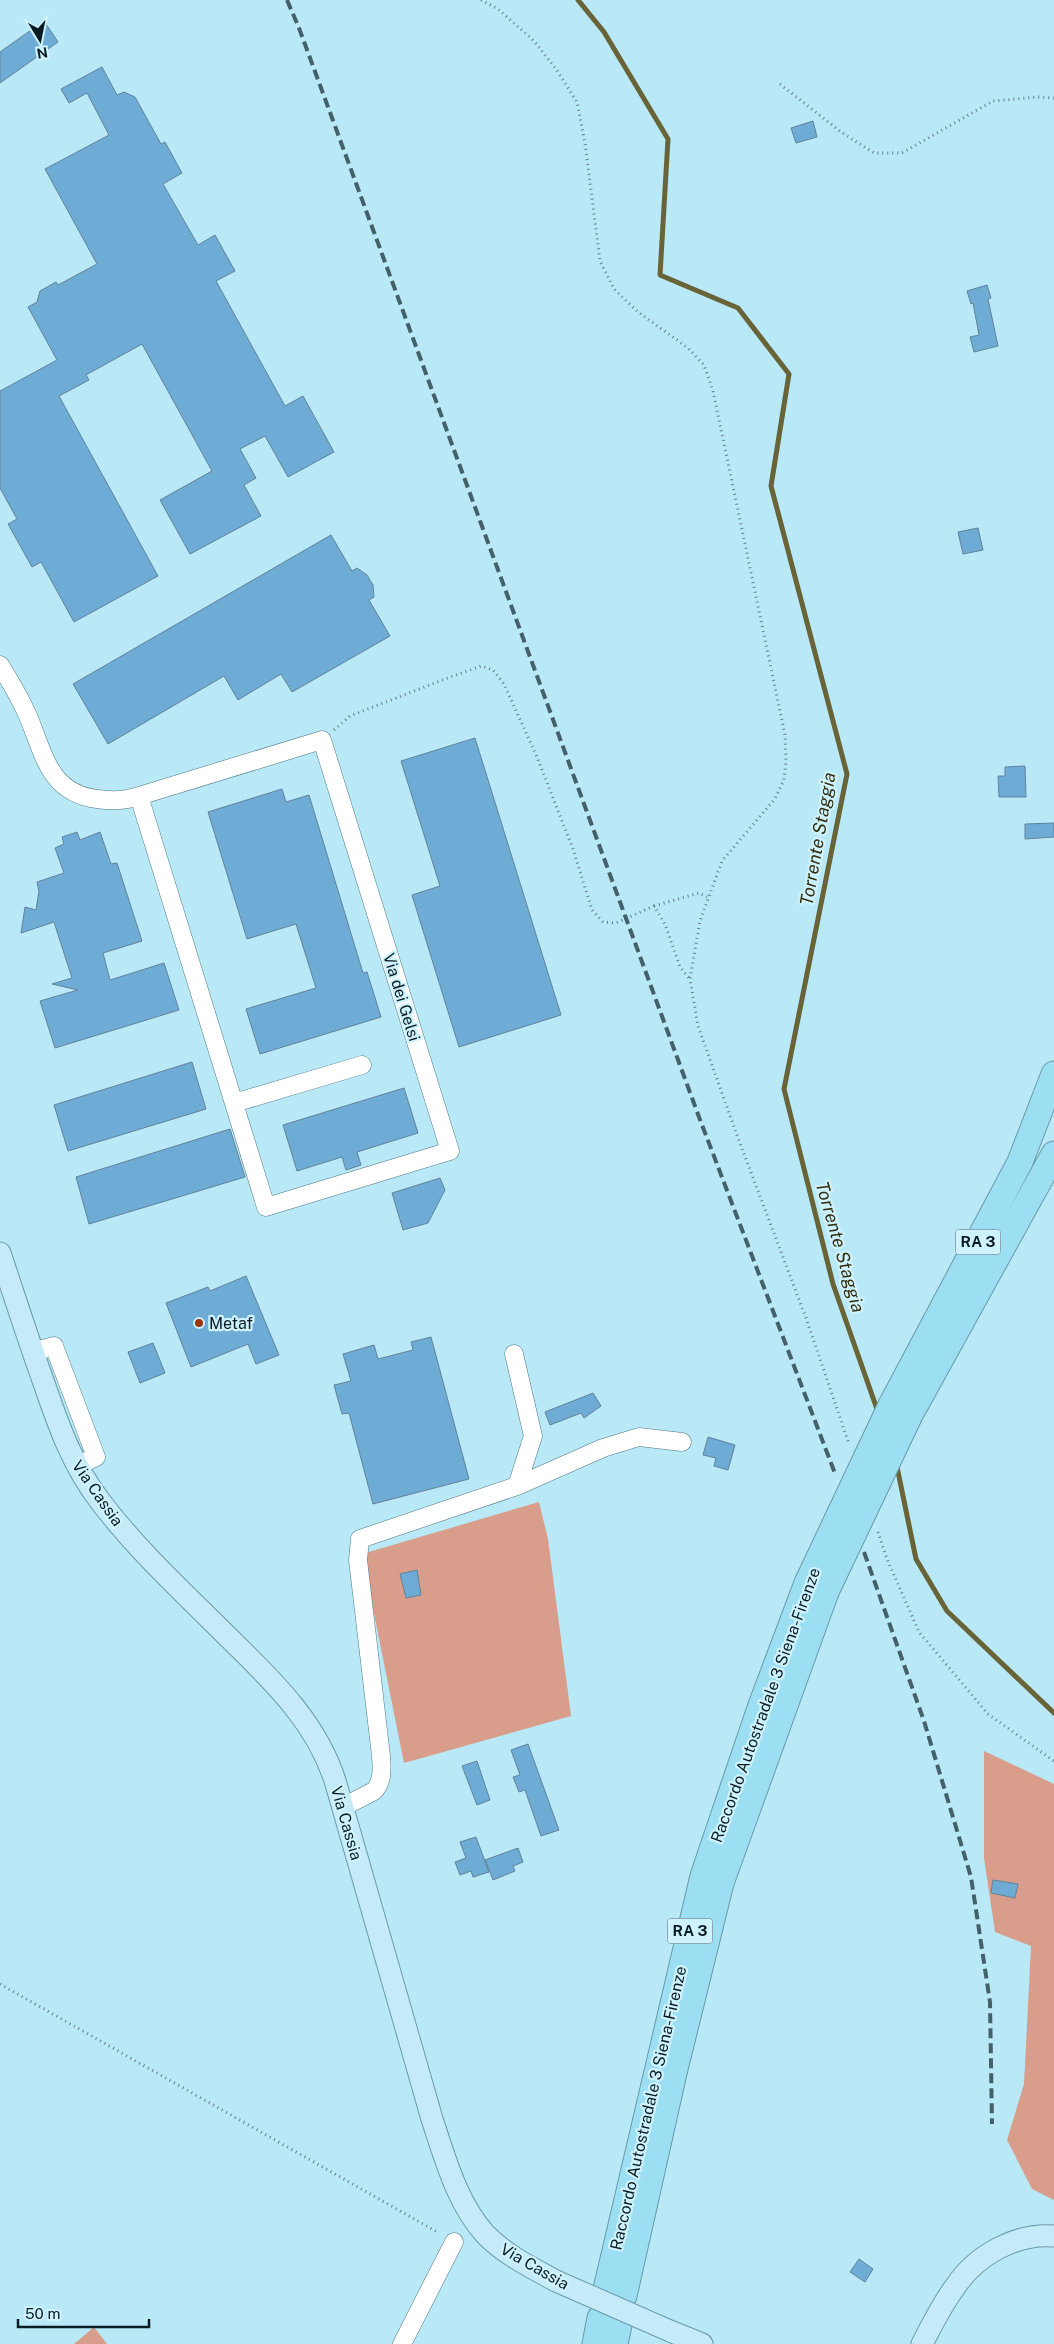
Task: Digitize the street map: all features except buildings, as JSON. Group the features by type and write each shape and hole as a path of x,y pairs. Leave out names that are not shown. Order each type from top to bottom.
{"highway":[{"name":"Raccordo Autostradale 3 Siena-Firenze","path":"615,2292 703,1876 760,1708 900,1410 1020,1162 1054,1074"},
{"name":"Raccordo Autostradale 3 Siena-Firenze","path":"900,1410 1054,1154"},
{"path":"595,2344 611,2329"}],"main road":[{"name":"Via Cassia","path":"0,1253 32,1352 62,1435 76,1466 100,1502 127,1534 284,1694 326,1754 343,1807 432,2119 456,2184 472,2216 490,2239 518,2259 556,2280 702,2344"},
{"path":"922,2344 955,2286 972,2267 1012,2241 1041,2235 1054,2236"}],"street":[{"path":"0,665 24,706 51,770 64,787 75,794 100,800 125,800 322,740"},
{"name":"Via dei Gelsi","path":"139,796 266,1207 450,1151 322,740"},
{"path":"234,1103 362,1065"},
{"path":"514,1354 533,1436 516,1486"},
{"path":"343,1807 374,1791 378,1787 381,1774 381,1756 358,1560 360,1539 516,1486 604,1448 639,1437 682,1442"},
{"path":"402,2344 454,2242"}],"path":[{"path":"481,0 498,9 534,41 556,69 577,102 600,261 614,289 638,312 693,354 704,365 713,391 785,735 786,761 784,780 774,800 722,861 700,921 690,979 698,1026 806,1318 850,1447"},
{"path":"780,84 841,132 874,154 902,153 993,101 1038,97 1054,98"},
{"path":"322,740 350,716 481,666 493,670 504,684 537,757 573,849 592,910 603,922 616,922 654,906 699,893 707,898"},
{"path":"654,906 665,924 680,967 690,979"},
{"path":"875,1523 887,1559 919,1632 988,1714 1054,1761"},
{"path":"0,1984 454,2242"}],"shaded area":[{"path":"539,1502 548,1539 571,1716 404,1763 362,1554"},
{"path":"984,1751 1054,1784 1054,2200 1032,2189 1007,2140 1024,2084 1031,1946 995,1932 984,1858"},
{"path":"94,2327 107,2344 74,2344"}],"waterway":[{"name":"Torrente Staggia","path":"578,0 604,32 668,139 660,275 738,308 789,374 771,486 847,774 784,1089 833,1284 878,1412"},
{"name":"Torrente Staggia","path":"896,1462 916,1559 947,1611 1054,1713"}],"railway":[{"path":"287,0 299,28 699,1117 836,1476"},
{"path":"864,1552 924,1721 971,1877 990,2002 992,2124"}],"place":[{"name":"Metaf","path":"199,1323"}]}
